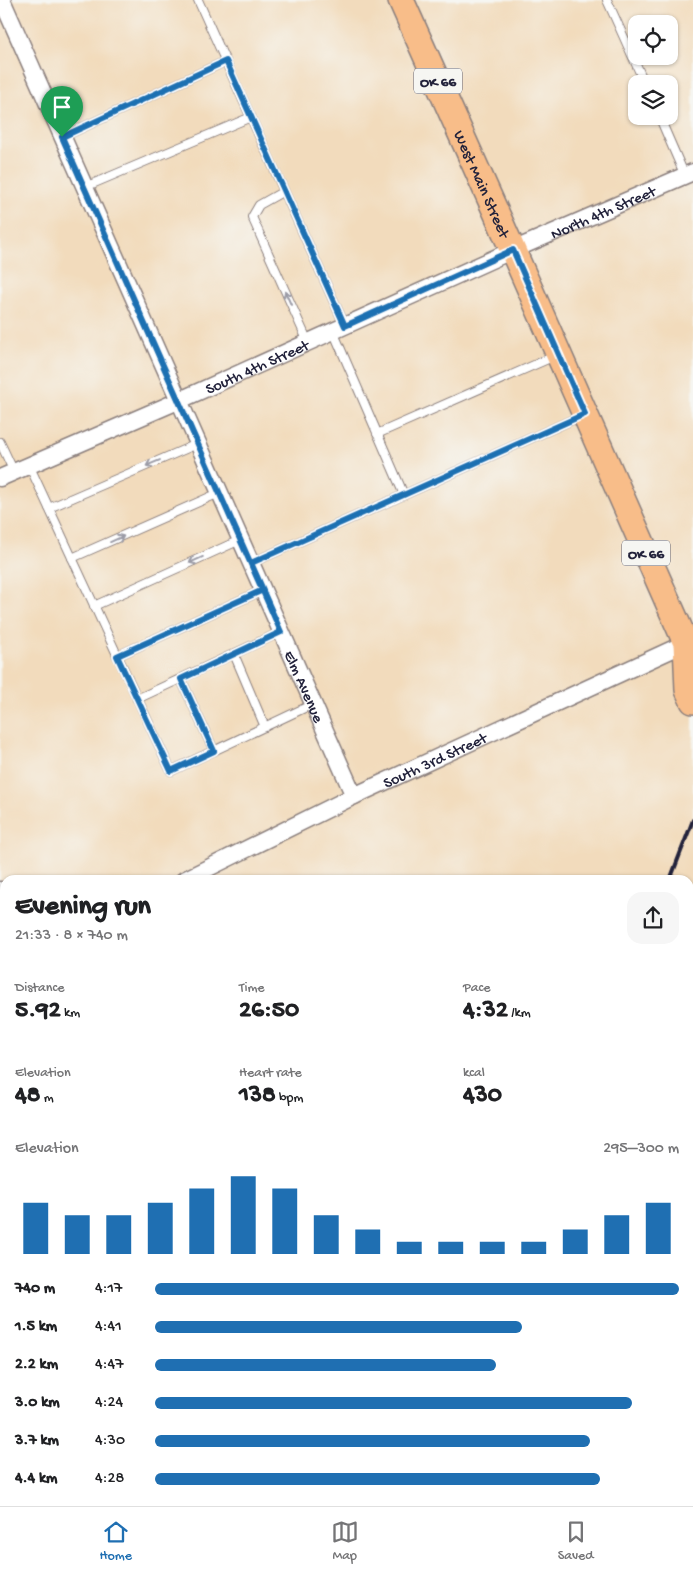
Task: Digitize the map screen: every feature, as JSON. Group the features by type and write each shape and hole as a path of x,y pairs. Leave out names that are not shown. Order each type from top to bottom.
{"main road":[{"name":"West Main Street","path":"401,0 689,647 688,690 693,701"}],"street":[{"name":"Elm Avenue","path":"2,0 354,796"},
{"name":"North 4th Street","path":"513,250 689,174"},
{"name":"South 4th Street","path":"7,475 178,401 513,250"},
{"name":"South 3rd Street","path":"194,875 354,796 689,647"}],"lane":[{"path":"198,0 284,191 339,328 377,434 404,496"},
{"path":"608,0 641,75"},
{"path":"62,137 226,61"},
{"path":"85,187 251,116"},
{"path":"664,125 689,174"},
{"path":"284,191 259,205 252,217 308,342"},
{"path":"377,434 559,355"},
{"path":"251,563 585,414"},
{"path":"0,442 7,475"},
{"path":"49,508 198,444"},
{"path":"30,465 171,771 313,704"},
{"path":"72,558 220,493"},
{"path":"94,606 240,540"},
{"path":"117,656 263,590"},
{"path":"137,699 281,632"},
{"path":"234,654 265,727"},
{"path":"181,679 214,751"}],"railway":[{"path":"672,875 693,820"}],"route":[{"path":"62,137 178,401 220,493 240,540 263,590 281,632 181,679 214,751 171,771 117,656 263,590 251,563 585,414 513,250 345,326 226,61 62,137"}]}
